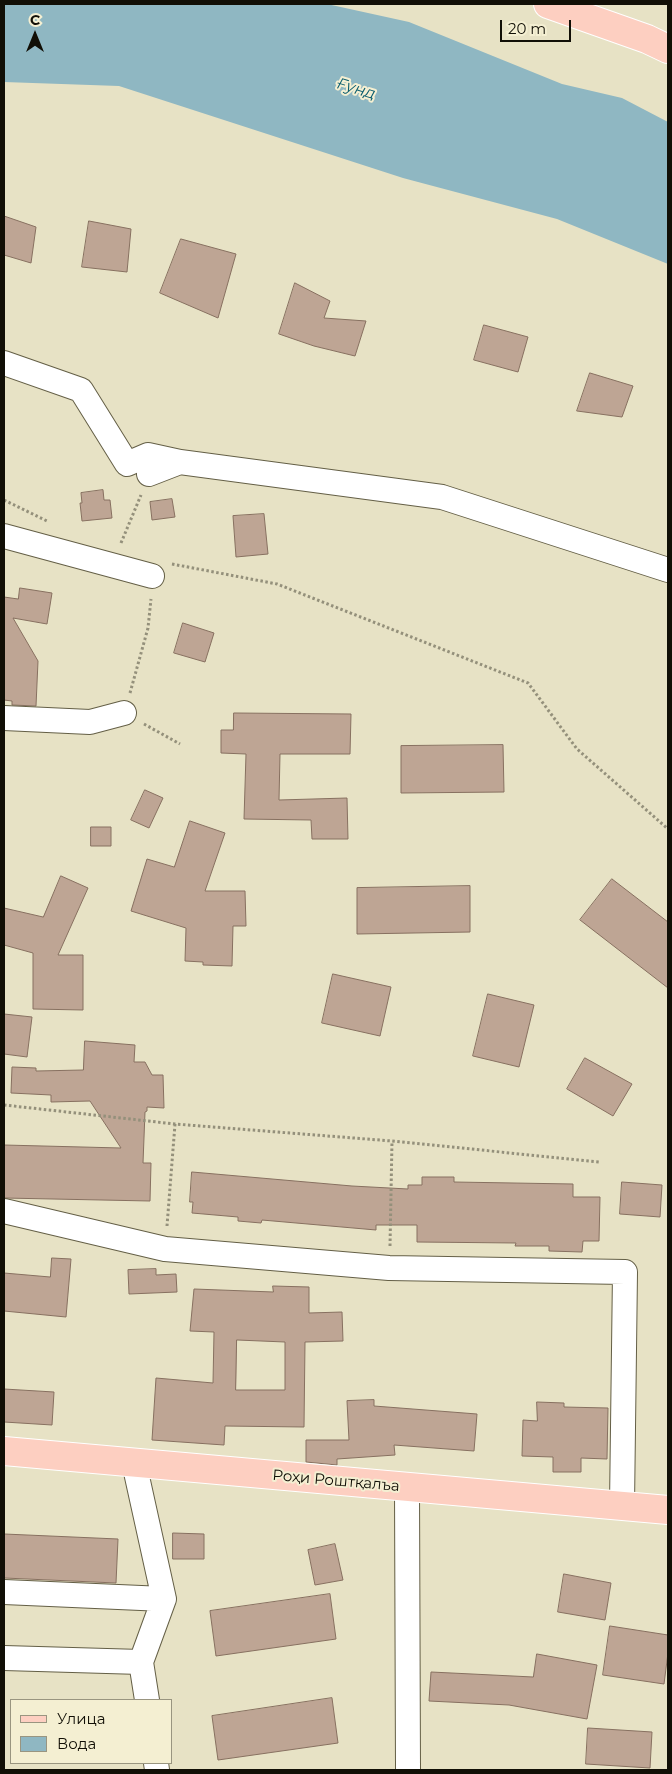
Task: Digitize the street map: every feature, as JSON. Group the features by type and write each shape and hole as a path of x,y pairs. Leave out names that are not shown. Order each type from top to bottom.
{"main road":[{"path":"548,4 647,38 668,48"},
{"name":"Роҳи Роштқалъа","path":"4,1451 668,1510"}],"street":[{"path":"4,363 81,390 127,464 148,455 180,462 442,497 668,570"},
{"path":"149,474 180,462"},
{"path":"4,536 158,569"},
{"path":"4,718 90,722 124,713"},
{"path":"4,1211 165,1249 389,1268 625,1272 622,1505"},
{"path":"134,1463 164,1599 141,1662 147,1699"},
{"path":"407,1488 408,1770"},
{"path":"4,1592 164,1599"},
{"path":"4,1658 141,1662"}],"path":[{"path":"121,543 149,474"},
{"path":"158,569 277,584 528,683 577,749 668,829"},
{"path":"124,713 180,744"},
{"path":"4,1105 175,1124 392,1141 599,1162"},
{"path":"165,1249 175,1124"},
{"path":"389,1268 392,1141"}],"water":[{"name":"Ғунд","path":"4,4 327,4 409,22 562,84 622,98 668,122 668,264 557,219 403,178 119,86 4,82"}],"building":[{"path":"4,216 36,227 31,263 4,255"},
{"path":"89,221 131,229 127,272 82,267"},
{"path":"181,239 236,254 218,318 160,293"},
{"path":"295,283 330,301 324,318 366,321 355,356 314,346 279,334"},
{"path":"484,325 528,337 518,372 474,360"},
{"path":"590,373 633,386 622,417 577,411"},
{"path":"103,490 104,500 110,500 112,518 82,521 81,493"},
{"path":"172,499 175,517 152,520 150,502"},
{"path":"264,514 268,554 236,557 233,516"},
{"path":"20,588 52,593 47,624 13,618 38,661 36,706 12,705 12,701 4,700 4,597 18,599"},
{"path":"183,623 214,633 205,662 174,653"},
{"path":"234,713 351,714 350,754 280,754 279,800 347,798 348,839 312,839 311,820 244,819 246,754 221,753 221,730 233,730"},
{"path":"503,745 504,792 401,793 401,746"},
{"path":"145,790 163,798 149,828 131,820"},
{"path":"190,821 225,833 205,891 245,891 246,926 233,926 232,966 203,965 203,962 185,961 186,928 131,911 147,859 174,867"},
{"path":"91,827 111,827 111,846 91,846"},
{"path":"61,876 88,888 58,955 83,955 83,1010 33,1009 33,953 4,945 4,908 43,917"},
{"path":"612,879 668,922 668,988 580,920"},
{"path":"470,886 470,932 357,934 357,888"},
{"path":"333,974 391,987 380,1036 322,1023"},
{"path":"488,994 534,1005 519,1067 473,1056"},
{"path":"4,1014 32,1017 27,1057 4,1054"},
{"path":"85,1041 135,1045 134,1062 145,1062 152,1075 163,1075 164,1108 147,1107 145,1112 143,1163 151,1163 150,1201 4,1198 4,1145 121,1148 90,1101 51,1102 51,1095 11,1093 12,1067 36,1068 36,1071 83,1070"},
{"path":"585,1058 632,1084 613,1116 567,1089"},
{"path":"192,1172 408,1189 408,1185 422,1185 422,1177 454,1177 454,1182 573,1184 573,1197 600,1197 599,1241 583,1241 582,1252 549,1251 549,1246 515,1246 516,1243 417,1242 417,1225 376,1225 376,1230 262,1220 261,1223 238,1221 238,1217 192,1213 193,1202 190,1202"},
{"path":"622,1182 662,1185 660,1217 620,1214"},
{"path":"52,1258 71,1259 66,1317 4,1311 4,1273 50,1277"},
{"path":"156,1269 156,1275 176,1274 177,1292 129,1294 128,1270"},
{"path":"273,1286 309,1287 309,1313 342,1312 343,1341 305,1342 304,1427 225,1426 224,1445 152,1440 156,1378 213,1383 214,1332 190,1331 194,1289 273,1292","holes":["237,1340 285,1342 285,1390 236,1390"]},
{"path":"4,1389 54,1392 52,1425 4,1422"},
{"path":"374,1400 374,1406 477,1414 474,1451 394,1445 395,1455 337,1459 337,1465 306,1462 306,1440 349,1440 347,1401"},
{"path":"537,1402 564,1403 564,1407 608,1408 607,1459 581,1458 581,1472 553,1472 553,1457 522,1456 523,1420 537,1421"},
{"path":"173,1533 204,1534 204,1559 173,1559"},
{"path":"4,1534 118,1539 116,1583 4,1578"},
{"path":"335,1544 343,1580 315,1585 308,1550"},
{"path":"564,1574 611,1583 605,1620 558,1612"},
{"path":"330,1594 336,1639 216,1656 210,1611"},
{"path":"610,1626 668,1635 664,1684 603,1675"},
{"path":"537,1654 597,1665 587,1719 509,1705 429,1701 431,1672 533,1677"},
{"path":"332,1698 338,1743 218,1760 212,1716"},
{"path":"588,1728 652,1732 650,1768 586,1764"}]}
